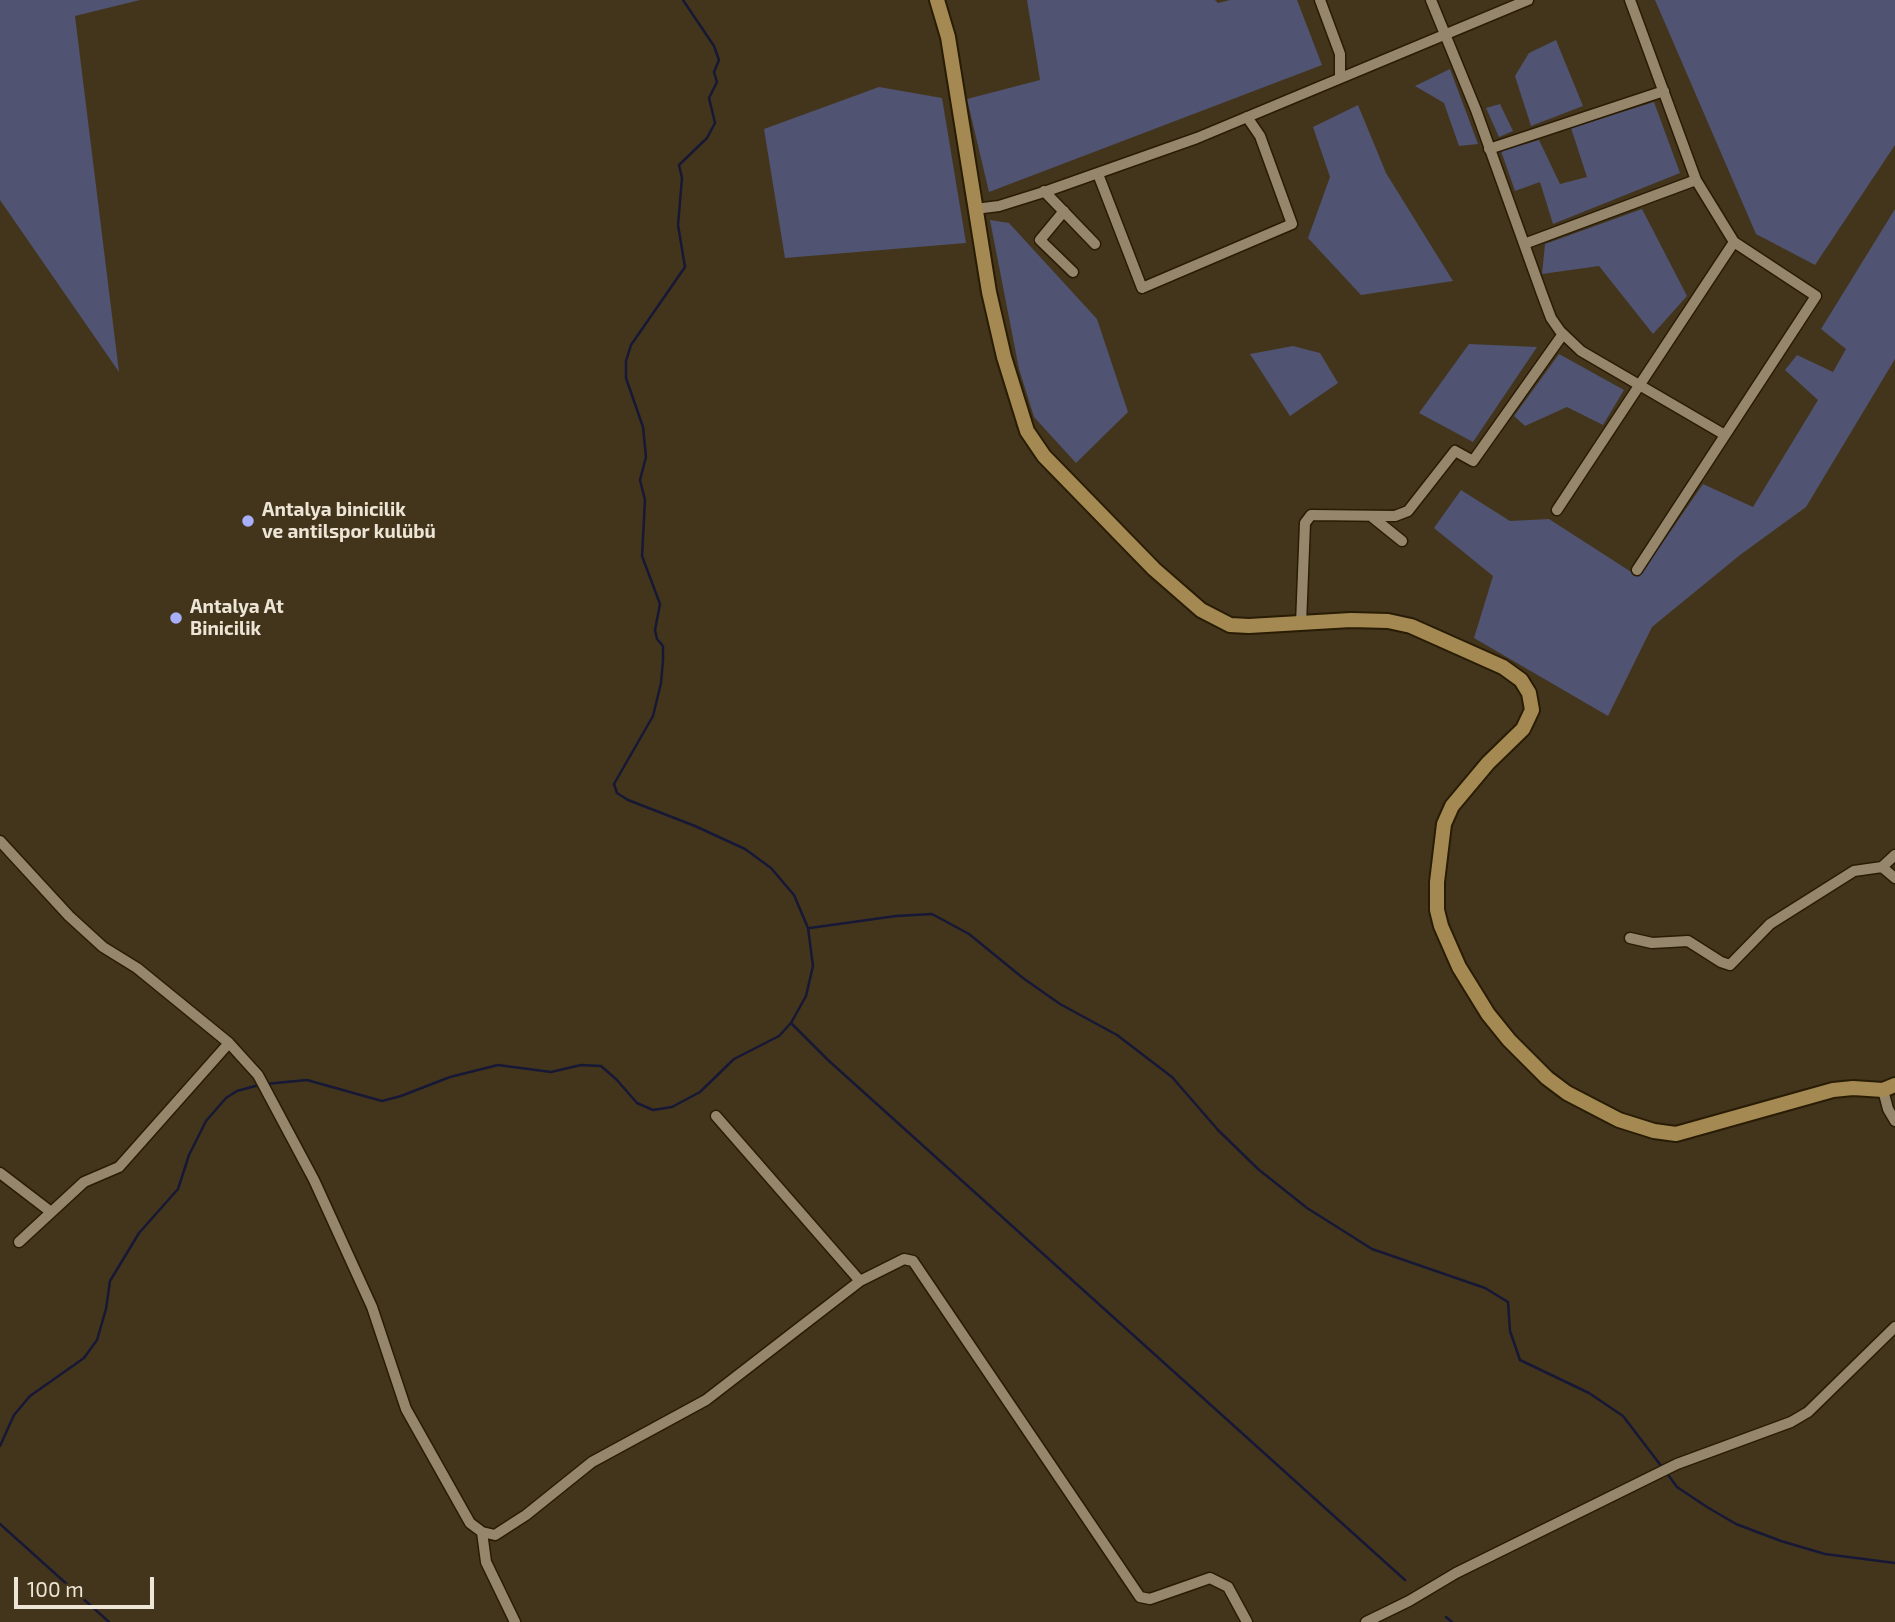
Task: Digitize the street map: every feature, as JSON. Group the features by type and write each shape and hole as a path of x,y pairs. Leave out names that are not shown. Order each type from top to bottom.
{"street":[{"path":"937,0 948,37 989,292 1013,391 1027,431 1044,456 1154,569 1201,610 1230,625 1351,620 1388,621 1411,626 1503,667 1521,680 1529,693 1532,710 1523,729 1488,763 1452,806 1444,824 1437,882 1437,910 1441,926 1459,967 1488,1014 1517,1048 1547,1078 1567,1093 1619,1119 1654,1131 1676,1134 1833,1090 1853,1088 1889,1088 1888,1109 1895,1121"},
{"path":"1320,0 1340,54 1340,78"},
{"path":"1431,0 1551,318 1581,351 1725,435"},
{"path":"975,209 999,206 1098,174 1247,117 1528,0"},
{"path":"1630,0 1696,180 1734,242 1816,296 1637,570"},
{"path":"1489,149 1664,91"},
{"path":"1098,174 1142,288 1292,224 1260,136 1247,117"},
{"path":"1524,244 1696,180"},
{"path":"1044,191 1095,244"},
{"path":"1063,211 1041,240 1073,272"},
{"path":"1557,510 1734,242"},
{"path":"1301,624 1305,523 1311,515 1395,516 1408,511 1455,451 1473,461 1563,334"},
{"path":"1370,515 1402,541"},
{"path":"0,841 69,916 103,947 137,968 229,1043 258,1074 314,1180 372,1307 406,1409 470,1523 482,1531 495,1535 526,1515 592,1462 706,1400 860,1282 904,1259 913,1261 1140,1597 1150,1599 1210,1578 1228,1587 1247,1622"},
{"path":"1630,938 1652,943 1688,941 1730,965 1770,924 1854,871 1882,867 1895,855"},
{"path":"1882,867 1895,878"},
{"path":"19,1242 84,1182 119,1167 229,1043"},
{"path":"716,1116 860,1282"},
{"path":"0,1173 51,1212"},
{"path":"1366,1622 1409,1601 1456,1573 1677,1464 1791,1422 1808,1412 1895,1327"},
{"path":"482,1531 486,1562 515,1622"}],"shaded area":[{"path":"0,0 140,0 75,16 119,372 0,200"},
{"path":"1027,0 1215,0 1218,3 1230,0 1297,0 1322,65 989,192 967,99 1040,80"},
{"path":"1655,0 1895,0 1895,145 1815,265 1756,234"},
{"path":"1556,40 1583,106 1531,126 1515,76 1529,53"},
{"path":"1450,69 1478,144 1459,146 1444,103 1415,86"},
{"path":"879,87 942,98 966,243 785,258 764,129"},
{"path":"1654,102 1680,173 1553,224 1540,182 1515,191 1501,151 1539,140 1560,184 1587,177 1571,128"},
{"path":"1500,104 1513,131 1499,137 1486,108"},
{"path":"1358,105 1386,173 1453,281 1361,295 1308,238 1330,177 1313,127"},
{"path":"1642,209 1687,296 1653,334 1599,266 1542,274 1545,244"},
{"path":"1895,209 1895,359 1806,507 1740,555 1652,627 1608,716 1474,638 1493,576 1434,528 1461,490 1510,521 1549,519 1639,577 1703,484 1753,507 1818,400 1785,370 1797,355 1833,372 1846,349 1821,329"},
{"path":"990,220 1009,223 1097,319 1128,412 1076,463 1034,417 1019,369"},
{"path":"1469,344 1537,347 1473,442 1419,413"},
{"path":"1293,346 1320,353 1338,383 1290,416 1250,354"},
{"path":"1559,354 1624,390 1603,425 1567,407 1525,426 1514,416"}],"waterway":[{"path":"265,1084 307,1080 382,1101 450,1077 498,1065 551,1072 581,1065 601,1066 637,1103 653,1110 672,1107 700,1092 734,1059 779,1036 791,1023 806,996 813,966 808,928 794,895 771,868 745,849 628,800 617,793 614,784 653,716 663,660 663,646 657,639 655,630 660,604 642,556 645,500 640,480 646,457 643,427 626,378 626,361 631,345 685,267 678,225 682,178 679,165 707,138 715,123 709,98 717,82 714,72 719,60 714,46 683,0"},
{"path":"810,928 896,916 932,914 969,934 1023,978 1060,1004 1117,1035 1172,1077 1218,1130 1258,1169 1307,1208 1372,1249 1485,1288 1508,1302 1510,1331 1520,1360 1589,1393 1623,1416 1662,1467"},
{"path":"791,1023 828,1060 1405,1580"},
{"path":"0,1446 14,1415 30,1396 84,1358 97,1340 106,1309 110,1281 139,1233 178,1189 189,1155 206,1121 226,1098 237,1091 259,1085"},
{"path":"1666,1472 1677,1487 1736,1524 1825,1554 1895,1563"},
{"path":"0,1524 109,1622"},
{"path":"1446,1617 1452,1622"}],"place":[{"name":"Antalya binicilik ve antilspor kulübü","path":"248,521"},
{"name":"Antalya At Binicilik","path":"176,618"}]}
